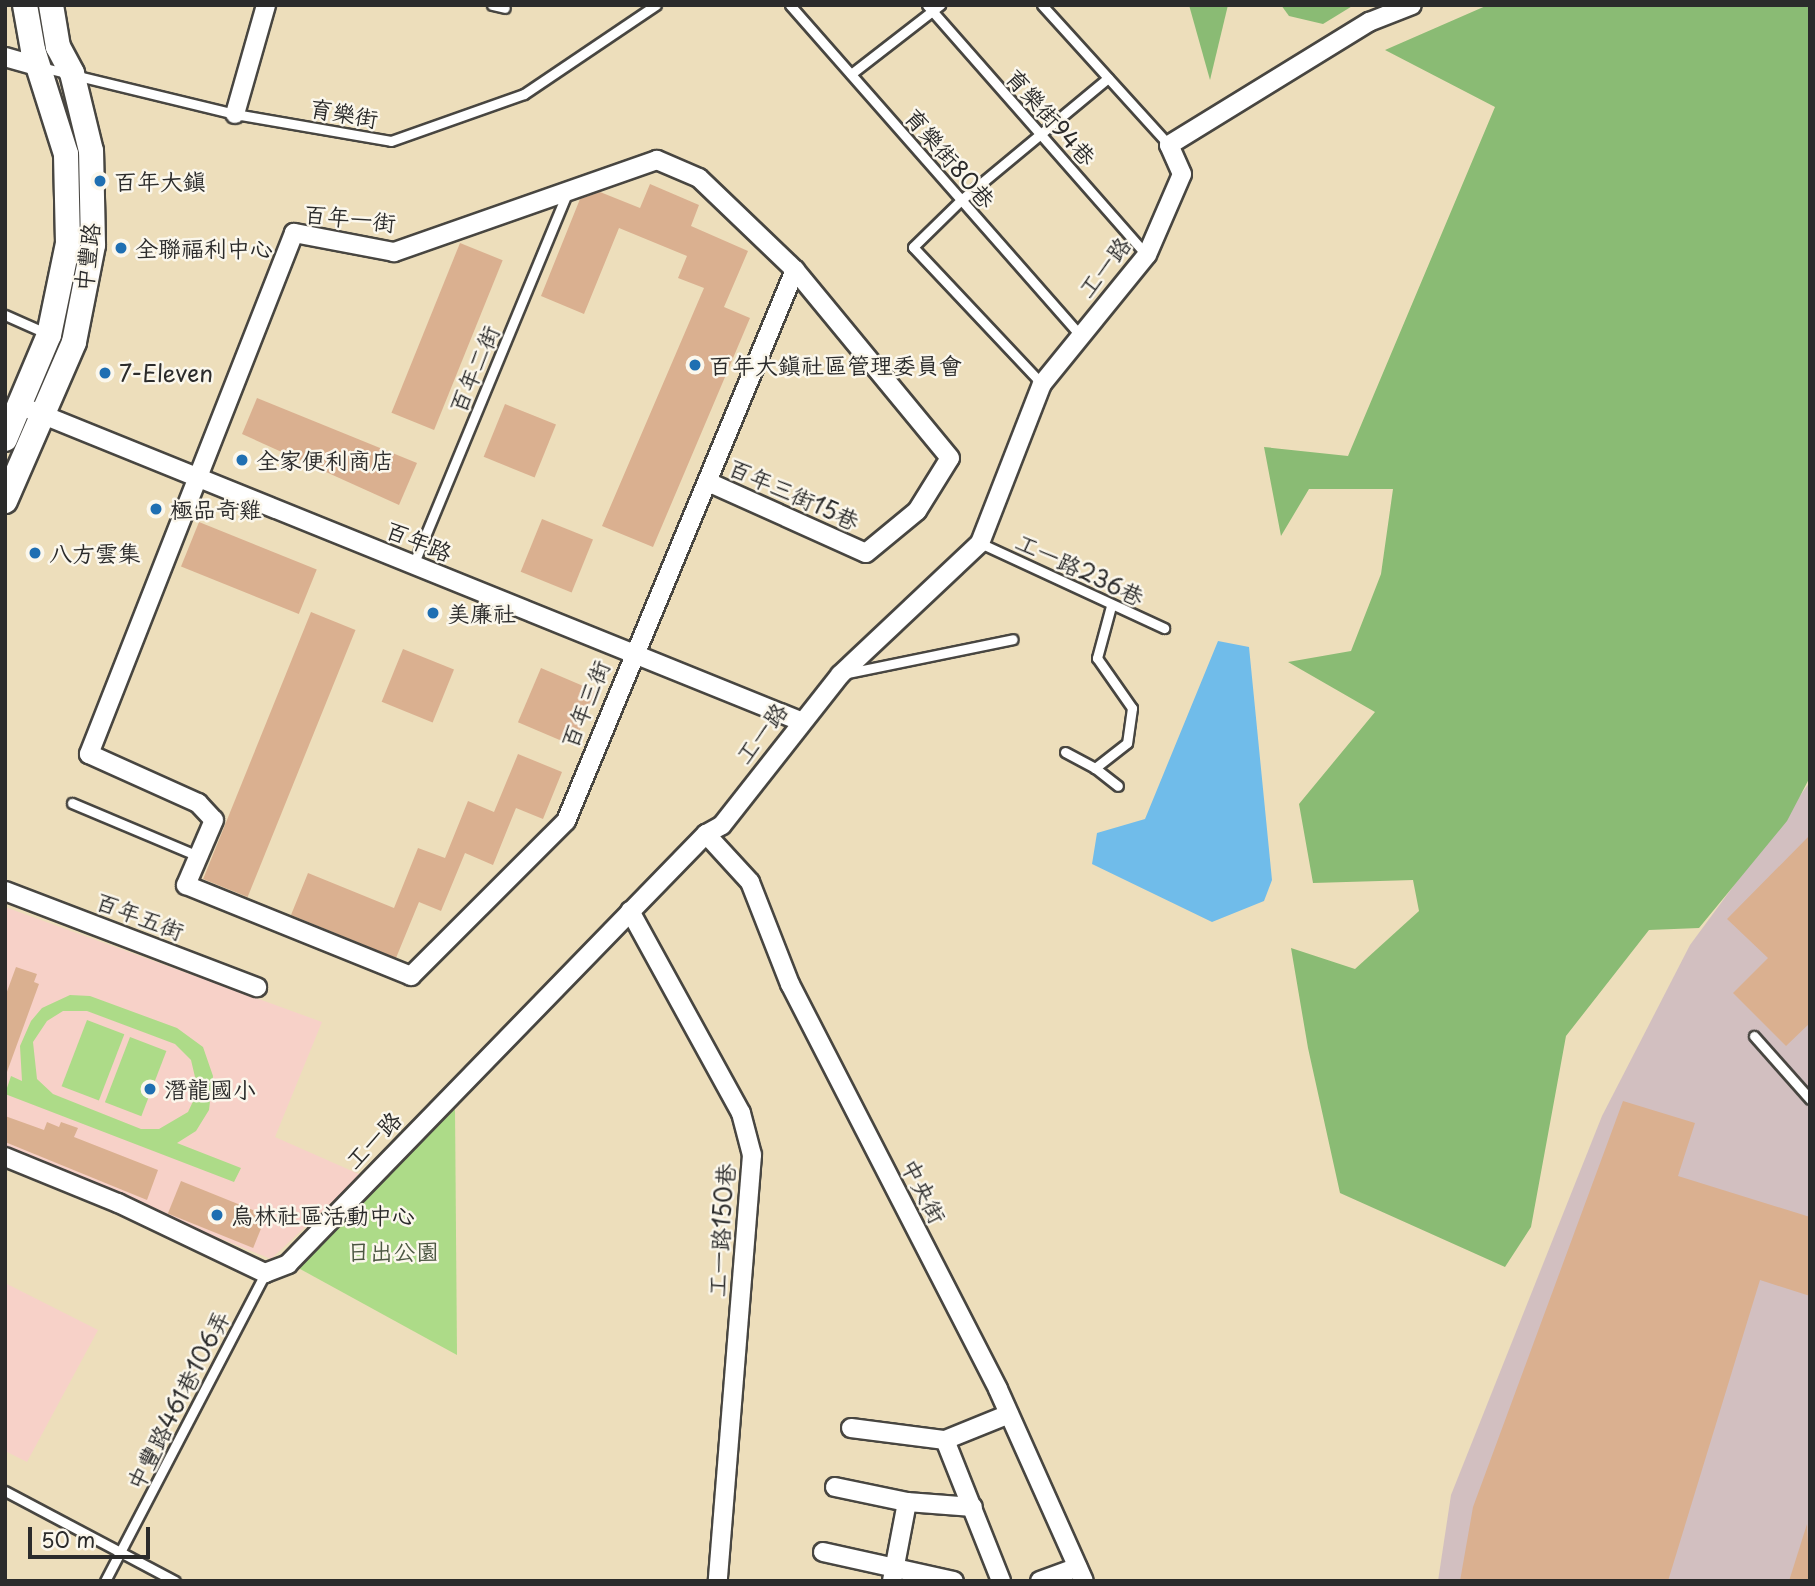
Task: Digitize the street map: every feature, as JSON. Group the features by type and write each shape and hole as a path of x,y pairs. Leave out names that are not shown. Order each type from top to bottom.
{"main road":[{"name":"中豐路","path":"5,501 31,410 68,243 66,154 25,5"},
{"name":"中豐路","path":"5,439 31,410 74,342 93,245 91,151 72,73 58,47 51,5"}],"street":[{"path":"234,114 265,5"},
{"path":"1169,145 1369,22 1412,5"},
{"path":"5,57 40,67"},
{"name":"工一路","path":"265,1273 288,1264 706,834 722,825 800,721 839,675 980,543 1042,384 1147,255 1182,174 1169,145"},
{"path":"570,187 657,160 699,178 795,270"},
{"name":"百年一街","path":"198,856 214,820 198,803 89,754 294,233 394,252 570,187"},
{"name":"百年三街","path":"198,856 186,885 411,976 566,821 632,653 708,482 795,270"},
{"name":"百年三街15巷","path":"708,482 866,553 917,511 950,458 795,270"},
{"name":"百年路","path":"31,410 800,721"},
{"name":"中央街","path":"706,834 750,882 790,984 1009,1413 1081,1574"},
{"name":"百年五街","path":"5,891 257,987"},
{"name":"工一路150巷","path":"630,911 741,1113 751,1155 718,1581"},
{"path":"5,1157 118,1203 265,1273"},
{"path":"851,1428 945,1440 1009,1413"},
{"path":"945,1440 1001,1581"},
{"path":"835,1487 907,1502 973,1507"},
{"path":"893,1573 907,1502"},
{"path":"822,1552 893,1573 954,1581"},
{"path":"1040,1581 1081,1574"}],"lane":[{"path":"492,5 505,8"},
{"name":"育樂街","path":"40,67 234,114 391,141 524,94 656,5"},
{"name":"育樂街80巷","path":"790,5 1081,336"},
{"path":"1042,5 1169,145"},
{"path":"851,74 933,7"},
{"name":"育樂街94巷","path":"933,7 1147,255"},
{"path":"1042,384 913,247 961,200 1108,78"},
{"name":"百年二街","path":"413,565 570,187"},
{"path":"5,315 49,335"},
{"name":"工一路236巷","path":"980,543 1111,606 1164,628"},
{"path":"1094,768 1127,743 1132,708 1097,658 1111,606"},
{"path":"839,675 1013,639"},
{"path":"1065,752 1094,768 1118,786"},
{"path":"72,803 198,856"},
{"path":"1755,1036 1810,1099"},
{"name":"中豐路461巷106弄","path":"105,1581 265,1273"},
{"path":"5,1491 175,1581"}],"shaded area":[{"path":"1810,782 1810,1581 1438,1581 1451,1495 1602,1116 1690,945"},
{"name":"潛龍國小","path":"5,907 322,1022 275,1137 361,1175 271,1259 5,1151"},
{"path":"5,1283 98,1330 27,1462 5,1451"}],"green space":[{"path":"1189,5 1228,5 1210,80"},
{"path":"1281,5 1354,5 1323,24 1289,16"},
{"path":"1488,5 1810,5 1810,777 1787,821 1699,928 1649,930 1566,1036 1531,1227 1505,1267 1340,1193 1308,1048 1291,948 1355,969 1419,911 1413,880 1313,883 1299,804 1375,712 1288,662 1351,651 1381,574 1393,489 1309,489 1281,536 1264,447 1348,456 1495,107 1385,50"},
{"path":"70,995 90,996 177,1028 203,1047 213,1076 209,1110 196,1131 177,1143 241,1168 234,1182 5,1094 11,1076 22,1081 20,1046 31,1021 42,1008","holes":["63,1011 87,1011 175,1044 191,1060 195,1077 196,1095 188,1112 159,1129 141,1129 53,1094 37,1079 33,1042 47,1021"]},
{"path":"87,1020 124,1034 99,1101 62,1086"},
{"path":"130,1037 166,1051 141,1116 105,1102"},
{"name":"日出公園","path":"455,1109 457,1355 291,1264"}],"water":[{"path":"1218,641 1249,647 1272,880 1264,901 1212,922 1092,864 1097,833 1145,819"}],"building":[{"path":"650,184 699,205 691,226 748,251 724,307 750,318 653,547 602,526 704,288 678,278 687,256 619,228 584,314 541,296 580,199 600,192 640,208"},
{"path":"460,243 503,260 434,430 391,413"},
{"path":"257,398 417,463 399,505 242,434"},
{"path":"505,404 556,425 535,477 484,457"},
{"path":"542,519 593,540 572,592 521,572"},
{"path":"199,522 317,570 299,614 181,567"},
{"path":"311,612 356,630 248,897 203,879"},
{"path":"403,649 454,670 433,722 382,702"},
{"path":"541,668 596,691 573,746 518,722"},
{"path":"518,754 562,772 543,819 516,808 493,865 465,853 441,911 419,902 396,958 291,915 308,873 394,908 418,848 445,858 468,801 494,812"},
{"path":"1810,835 1810,1023 1786,1046 1733,993 1768,958 1727,919"},
{"path":"16,967 37,974 34,982 39,984 7,1072 5,997"},
{"path":"1623,1101 1695,1123 1678,1176 1810,1217 1810,1296 1760,1280 1668,1581 1460,1581 1473,1507"},
{"path":"5,1116 44,1130 47,1122 59,1127 61,1122 78,1128 74,1137 158,1170 147,1200 5,1142"},
{"name":"烏林社區活動中心","path":"181,1181 266,1215 253,1248 168,1213"},
{"path":"1807,1524 1810,1581 1789,1581"}],"place":[{"name":"百年大鎮","path":"100,181"},
{"name":"全聯福利中心","path":"121,248"},
{"name":"百年大鎮社區管理委員會","path":"695,365"},
{"name":"7-Eleven","path":"105,373"},
{"name":"全家便利商店","path":"242,460"},
{"name":"極品奇雞","path":"156,509"},
{"name":"八方雲集","path":"35,553"},
{"name":"美廉社","path":"433,613"},
{"name":"潛龍國小","path":"150,1089"},
{"name":"烏林社區活動中心","path":"217,1215"}]}
